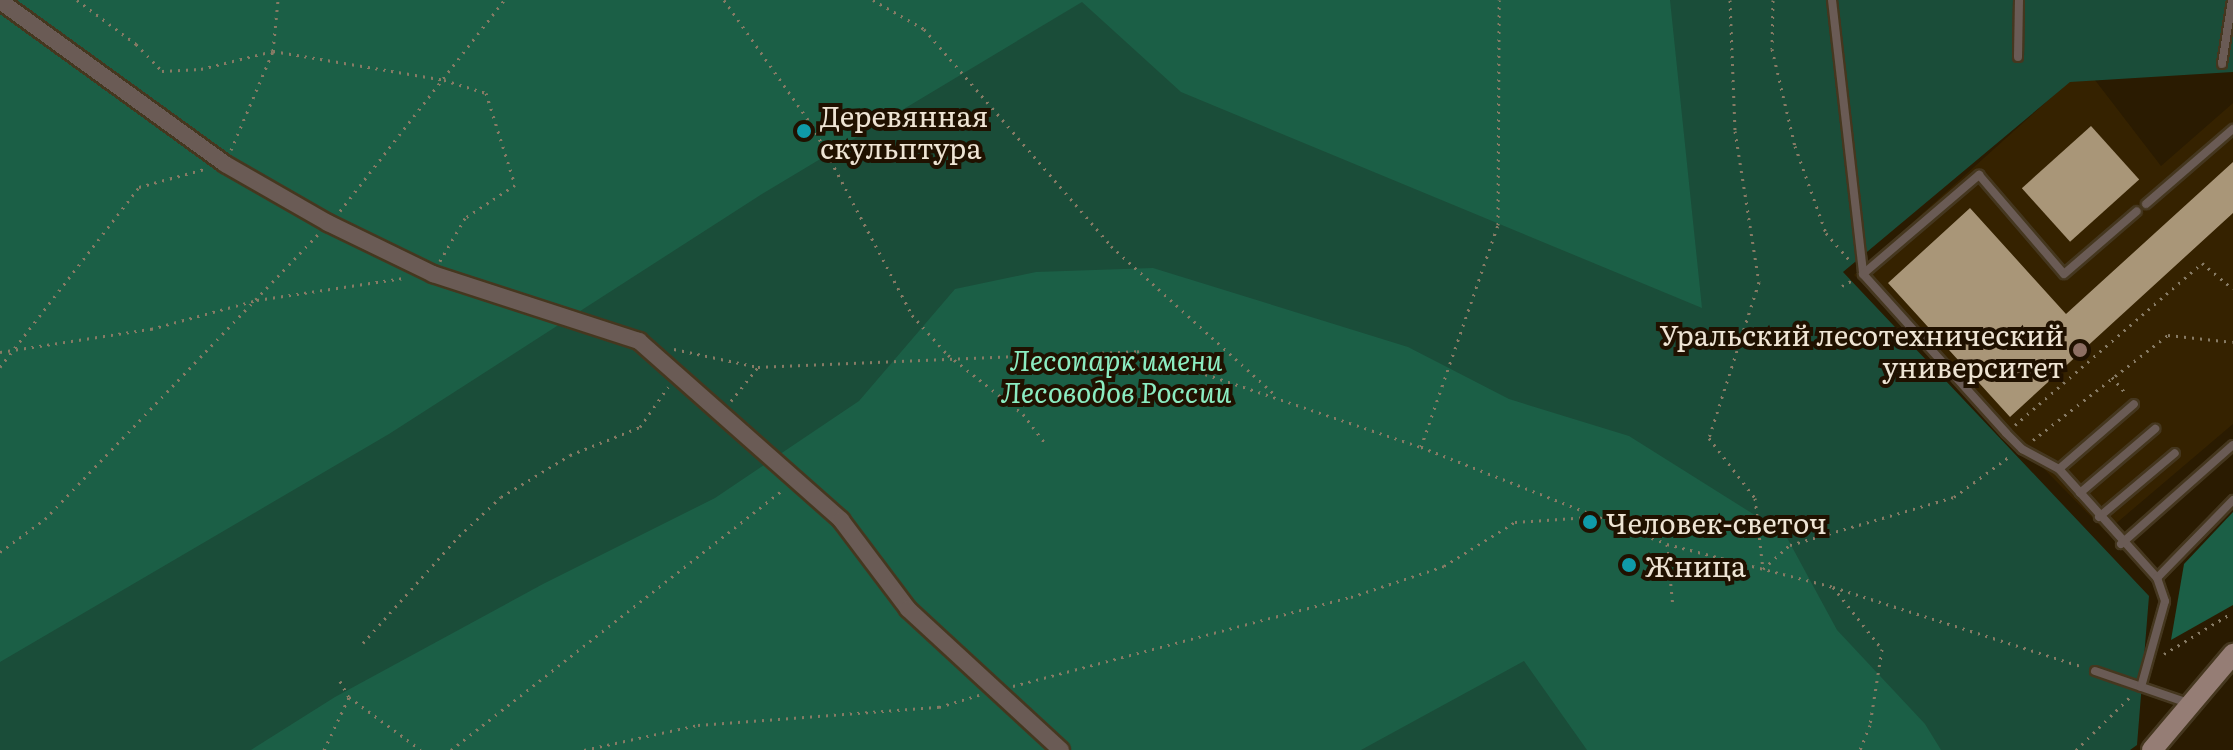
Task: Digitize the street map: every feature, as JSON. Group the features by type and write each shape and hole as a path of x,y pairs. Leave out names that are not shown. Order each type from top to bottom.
{"main road":[{"path":"2152,750 2188,703 2233,654"}],"street":[{"path":"0,1 225,164 328,223 433,274 639,341 792,482 841,520 908,609 1000,689 1061,750"}],"lane":[{"path":"1832,0 1863,274 2006,433 2022,449 2059,469 2121,544 2157,578 2165,601 2141,687"},
{"path":"2018,57 2019,0"},
{"path":"2222,64 2232,0"},
{"path":"2146,204 2233,129"},
{"path":"1863,274 1979,175 2064,274 2137,211"},
{"path":"2059,469 2134,404"},
{"path":"2080,493 2155,429"},
{"path":"2121,544 2233,445"},
{"path":"2099,517 2175,453"},
{"path":"2157,578 2233,500"},
{"path":"2095,671 2188,703"}],"path":[{"path":"0,352 10,353 151,329 257,300 433,274 465,218 515,185 486,93 444,80 273,51 201,69 162,71 136,44 77,0"},
{"path":"0,367 139,187 225,164 273,51 278,0"},
{"path":"0,552 45,519 328,223 444,80 504,0"},
{"path":"724,0 812,125 912,315 948,355 1023,414 1044,442"},
{"path":"873,0 924,29 1111,246 1277,396"},
{"path":"1421,447 1498,225 1499,0"},
{"path":"1730,0 1735,131 1759,282 1709,438 1755,498 1763,569"},
{"path":"1773,0 1772,49 1795,146 1826,233 1863,274"},
{"path":"2006,433 2202,263 2233,289"},
{"path":"1763,569 1790,545 1954,497 2022,449 2168,335 2233,342"},
{"path":"669,347 758,367 872,365 948,355 1137,351 1421,447 1667,544 1833,587 2095,671"},
{"path":"728,421 731,401 758,367"},
{"path":"363,643 459,536 501,497 570,455 640,427 677,374"},
{"path":"2112,377 2134,404"},
{"path":"451,750 792,482"},
{"path":"584,750 698,725 939,707 1351,597 1444,566 1515,522 1592,517"},
{"path":"1667,544 1673,607"},
{"path":"1833,587 1882,649 1870,725 1860,750"},
{"path":"340,681 349,697 421,750"},
{"path":"2076,750 2141,687"},
{"path":"324,750 349,697"}],"shaded area":[{"name":"Уральский лесотехнический университет","path":"2085,67 2161,166 2233,103 2233,424 2106,532 1854,275"}],"green space":[{"name":"Лесопарк имени Лесоводов России","path":"0,0 2233,0 2233,72 2070,82 1843,272 2149,596 2137,745 2130,750 0,750"},
{"path":"0,0 1670,0 1702,308 1181,92 1082,2 762,194 389,434 0,662"},
{"path":"1153,268 1408,347 1509,399 1629,436 1785,534 1837,630 1925,724 1941,750 1587,750 1524,661 1361,750 251,750 335,697 543,584 715,498 859,401 955,289 1036,272"},
{"path":"2233,512 2233,605 2171,640 2184,564"}],"building":[{"path":"2091,126 2139,180 2070,242 2022,188"},
{"path":"2233,162 2233,213 2010,417 1888,283 1970,208 2066,314"}],"place":[{"name":"Деревянная скульптура","path":"804,131"},
{"name":"Уральский лесотехнический университет","path":"2080,350"},
{"name":"Человек-светоч","path":"1590,522"},
{"name":"Жница","path":"1629,565"}]}
